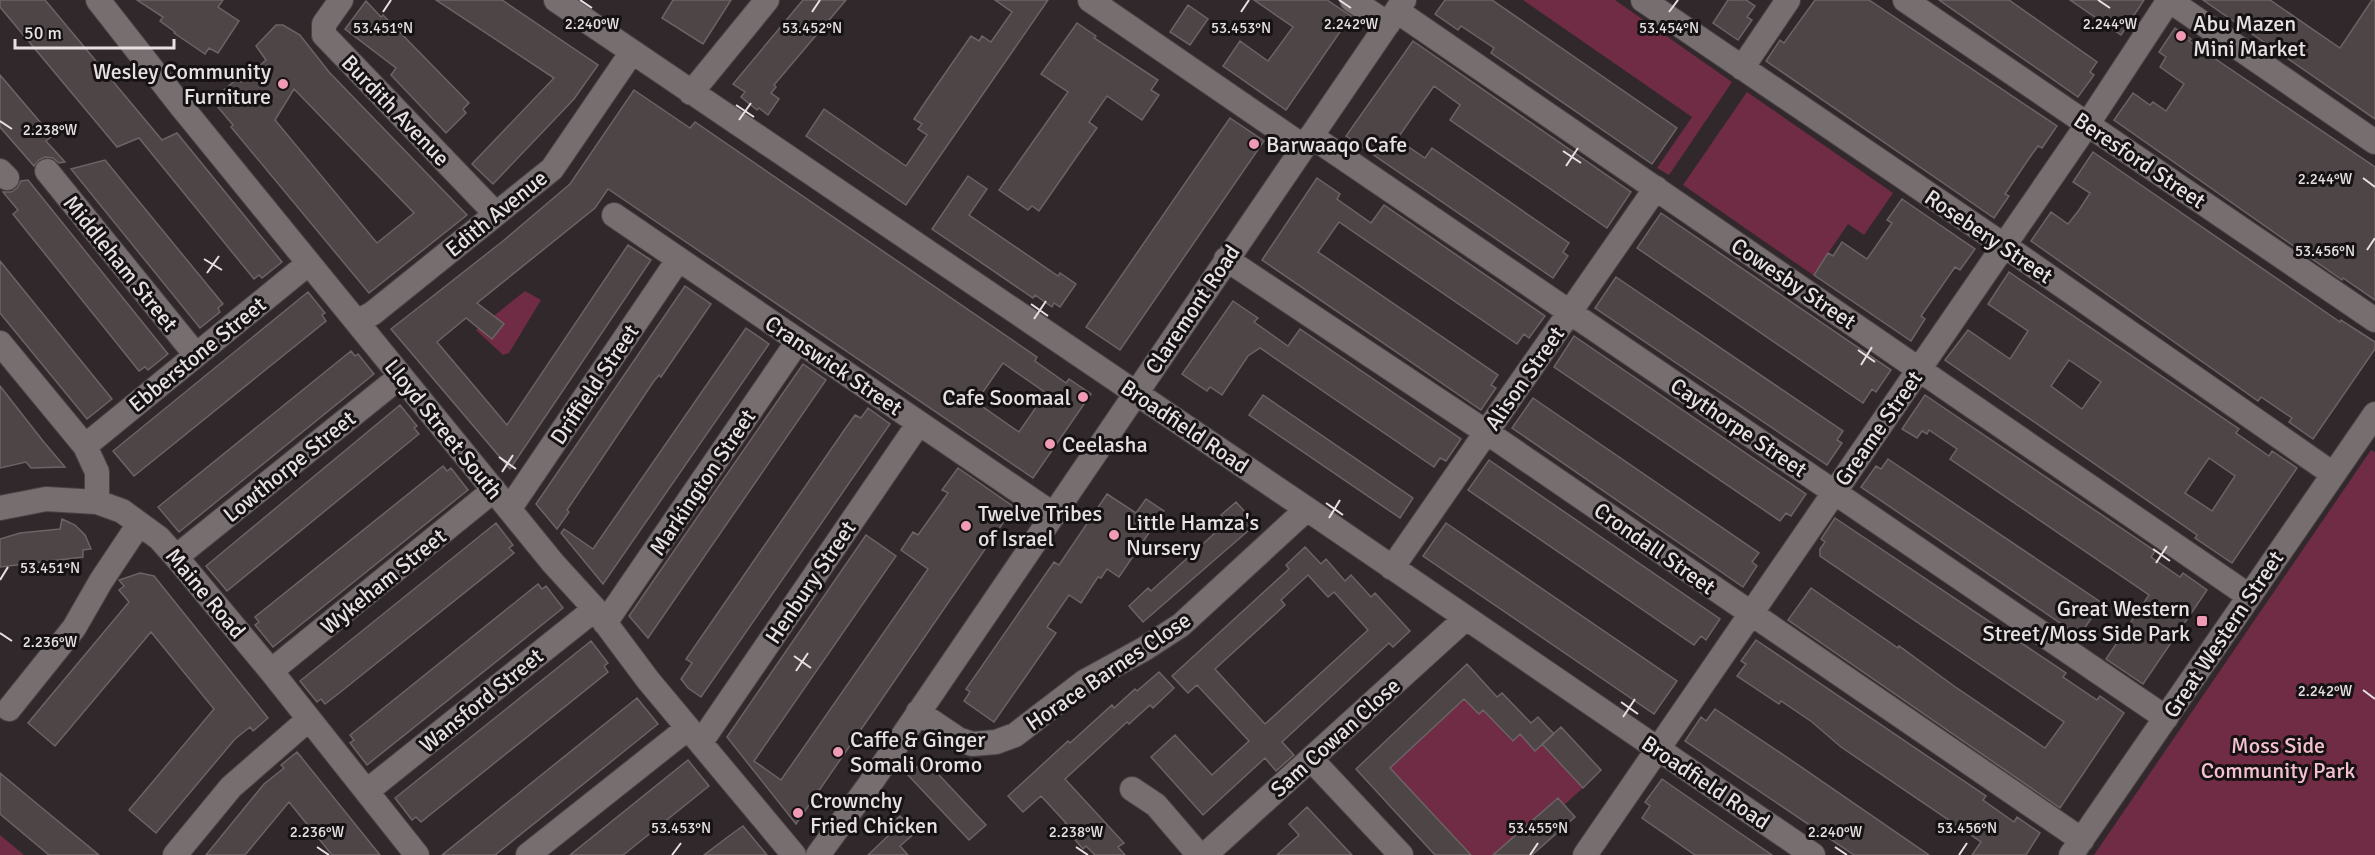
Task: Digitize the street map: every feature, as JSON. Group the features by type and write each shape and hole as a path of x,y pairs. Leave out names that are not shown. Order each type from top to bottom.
{"street":[{"name":"Burdith Avenue","path":"341,0 324,24 324,35 496,214"},
{"name":"Broadfield Road","path":"556,0 1813,855"},
{"path":"692,93 767,0"},
{"name":"Caythorpe Street","path":"1090,0 1570,312 2166,718"},
{"name":"Cowesby Street","path":"1352,0 1396,12 2249,596"},
{"name":"Rosebery Street","path":"1643,0 2333,474"},
{"path":"1742,69 1788,0"},
{"name":"Beresford Street","path":"1905,0 2375,320"},
{"path":"2169,0 2375,142"},
{"name":"Greame Street","path":"1585,855 2087,125 2169,0"},
{"name":"Lloyd Street South","path":"103,2 309,263 794,855"},
{"name":"Claremont Road","path":"818,855 1054,515 1135,392 1396,12"},
{"name":"Edith Avenue","path":"357,322 373,313 552,169 632,52"},
{"name":"Middleham Street","path":"47,171 196,355"},
{"name":"Alison Street","path":"1392,568 1656,188"},
{"name":"Cranswick Street","path":"614,215 1054,515"},
{"name":"Crondall Street","path":"1226,259 1487,432 1750,615 2076,848"},
{"name":"Driffield Street","path":"502,499 678,260"},
{"name":"Ebberstone Street","path":"86,446 309,263"},
{"name":"Markington Street","path":"600,616 798,341"},
{"path":"0,343 86,446 96,472 97,502"},
{"name":"Lowthorpe Street","path":"176,557 401,376"},
{"name":"Great Western Street","path":"2076,848 2333,474 2373,420"},
{"name":"Henbury Street","path":"528,855 694,735 919,423"},
{"name":"Maine Road","path":"0,508 46,499 97,502 122,511 159,538 271,671 417,855"},
{"name":"Wykeham Street","path":"271,671 502,499"},
{"name":"Horace Barnes Close","path":"918,712 958,739 972,744 996,742 1015,735 1084,682 1144,649 1181,625 1307,509"},
{"path":"9,709 74,628 100,581 139,524"},
{"name":"Wansford Street","path":"367,792 600,616"},
{"name":"Sam Cowan Close","path":"1205,855 1466,618"},
{"path":"175,855 231,787 309,719"},
{"path":"1311,759 1401,855"},
{"path":"1132,789 1156,805 1199,855"}],"green space":[{"path":"1523,0 1615,0 1732,82 1669,175 1657,168 1692,117"},
{"path":"1747,92 1893,193 1864,235 1848,224 1813,275 1683,185"},
{"path":"525,291 541,300 509,353 503,355 476,330"},
{"name":"Moss Side Community Park","path":"2371,450 2375,452 2375,855 2094,855"},
{"path":"1448,682 1479,714 1483,710 1512,741 1520,734 1535,751 1542,744 1583,788 1564,805 1557,798 1514,837 1513,853 1505,844 1493,855 1463,855 1466,849 1410,789 1390,806 1371,786 1446,716 1431,698"},
{"path":"0,835 24,855 0,855"}],"building":[{"path":"0,0 45,0 162,140 177,133 282,262 262,278 259,275 254,279 139,138 117,147 0,7"},
{"path":"137,0 223,0 218,7 239,21 218,53 209,48 205,54 160,21 163,17"},
{"path":"436,0 502,0 598,65 574,99 493,184 472,164 554,78"},
{"path":"673,0 731,0 703,44 662,18"},
{"path":"803,0 846,0 774,85 776,87 771,93 779,99 768,115 759,108 757,110 741,97 745,92 733,84"},
{"path":"995,0 1048,0 906,205 806,136 824,109 906,166 927,135 918,129 922,124 914,119 928,98 971,36 979,41 982,36 991,42 1012,12"},
{"path":"1254,0 1327,0 1351,16 1286,110 1223,66 1240,41 1268,61 1293,27"},
{"path":"1445,0 1492,0 1677,128 1652,164 1491,53 1494,48 1461,26 1458,30 1435,14"},
{"path":"1728,0 1746,0 1755,6 1747,17 1752,20 1738,40 1713,23"},
{"path":"1815,0 1869,0 2057,126 2042,148 2038,146 2030,157 2005,194 2009,196 1994,218 1766,61 1780,40 1784,43"},
{"path":"1939,0 2009,0 2097,62 2090,72 2094,75 2078,97"},
{"path":"2070,0 2144,0 2121,35"},
{"path":"2203,0 2270,0 2340,48 2372,0 2375,0 2375,119"},
{"path":"366,1 381,17 383,15 469,103 463,109 466,113 446,133 391,75 396,68 345,29"},
{"path":"1188,5 1208,19 1190,45 1170,32"},
{"path":"1077,23 1096,36 1094,38 1158,80 1151,90 1159,95 1142,120 1107,96 1089,122 1097,128 1039,211 1032,206 1028,210 999,190 1068,92 1041,74"},
{"path":"276,25 283,25 300,35 329,72 467,215 369,293 231,127 233,125 212,100 238,78 241,82 266,60 256,46","holes":["294,89 414,213 377,243 275,120"]},
{"path":"2175,28 2191,39 2189,41 2375,167 2375,300 2343,278 2342,280 2114,120 2133,93 2150,105 2153,102 2166,111 2184,84 2160,67 2166,57 2159,52"},
{"path":"1413,41 1631,192 1607,228 1450,120 1460,105 1434,86 1397,139 1425,158 1432,148 1569,243 1563,252 1568,256 1553,278 1346,136"},
{"path":"0,75 52,136 46,141 65,162 59,163 53,158 45,157 34,166 0,127"},
{"path":"634,90 690,128 695,122 1037,357 1035,361 1066,383 1069,379 1091,394 1033,478 608,189 595,208 477,303 504,324 492,339 466,318 437,342 507,425 628,245 651,260 510,469 391,329 503,241 570,184","holes":["1003,363 1046,393 1019,432 976,402"]},
{"path":"1230,118 1264,141 1120,350 1086,327"},
{"path":"2093,152 2340,322 2341,320 2375,342 2375,349 2313,439 2289,422 2292,418 2261,397 2258,401 2031,241 2051,212 2068,224 2079,210 2090,193 2073,182"},
{"path":"105,160 223,304 218,308 220,312 200,328 71,169"},
{"path":"968,176 987,189 969,215 1058,276 1060,273 1076,284 1060,307 1054,303 1052,307 1035,295 1033,298 932,229"},
{"path":"1317,178 1340,194 1337,199 1371,223 1384,205 1545,316 1529,338 1524,334 1517,344 1339,222 1318,252 1498,375 1491,385 1496,388 1481,410 1262,260"},
{"path":"28,180 168,354 148,370 145,367 139,371 13,214 18,210 3,192 11,192 21,181"},
{"path":"1902,199 1975,249 1960,270 1955,267 1921,316 1925,319 1911,341 1814,275 1828,253 1833,256 1842,242 1867,259 1892,223 1887,220"},
{"path":"1661,213 1891,370 1876,392 1872,389 1863,403 1637,248"},
{"path":"0,261 112,399 87,419 0,313"},
{"path":"2009,272 2239,429 2236,433 2269,456 2272,451 2297,468 2232,563 2195,538 2197,535 1945,360 1968,330 2010,359 2028,331 1988,304","holes":["2069,360 2101,382 2082,409 2051,386","2209,458 2235,476 2212,511 2185,493"]},
{"path":"1616,277 1843,431 1837,440 1842,443 1827,465 1595,308"},
{"path":"685,286 711,304 661,377 659,375 654,381 567,510 569,512 557,529 536,504"},
{"path":"308,292 325,313 322,315 326,321 134,476 113,451"},
{"path":"1233,301 1258,318 1254,322 1288,346 1300,329 1461,439 1446,461 1440,458 1434,467 1260,348 1248,356 1222,395 1210,387 1207,391 1182,374"},
{"path":"746,328 769,344 603,584 561,533 564,529 593,549"},
{"path":"1574,336 1806,494 1791,516 1786,513 1780,521 1554,367"},
{"path":"351,351 355,356 358,354 374,374 179,532 158,507"},
{"path":"803,364 826,380 648,638 629,616"},
{"path":"0,386 65,467 31,468 26,462 0,468"},
{"path":"1263,395 1413,498 1400,518 1249,415"},
{"path":"1925,395 2155,551 2151,557 2180,577 2183,573 2207,590 2143,684 2106,659 2149,595 1950,459 1957,449 1929,430 1927,434 1922,431 1917,438 1902,429"},
{"path":"1533,398 1759,553 1752,562 1757,566 1743,587 1512,428"},
{"path":"400,405 417,426 414,428 419,434 227,591 206,566"},
{"path":"868,408 890,424 701,697 688,688 681,679 692,663 686,659 855,415 861,418"},
{"path":"1888,459 2102,603 2079,636 1861,487 1876,466 1881,469"},
{"path":"1489,460 1720,619 1706,640 1701,636 1694,645 1468,490"},
{"path":"443,466 447,471 451,468 468,490 273,647 255,625 259,622 255,617"},
{"path":"958,468 1014,507 796,824 727,737 866,535 896,556 754,761 781,780 928,569 901,550 913,532 918,535 948,493 942,490"},
{"path":"1107,494 1136,513 1146,499 1164,511 1119,577 1107,569 1101,578 1098,577 1081,603 1069,595 1047,627 1056,633 994,722 964,701 970,692 966,689 1054,562 1059,565"},
{"path":"1236,502 1256,524 1143,622 1129,606 1148,588 1151,591 1227,522 1221,515"},
{"path":"1835,518 2066,673 2063,677 2097,700 2100,696 2124,713 2060,808 1788,620 1811,588 2045,748 2064,722 1820,556 1820,549 1825,542 1821,539"},
{"path":"62,519 75,525 85,535 91,549 83,550 83,557 0,567 0,539 20,533 60,529"},
{"path":"496,523 513,545 509,548 514,553 325,704 321,699 317,702 300,681"},
{"path":"1446,523 1677,681 1654,714 1423,556"},
{"path":"1305,547 1321,564 1326,559 1345,581 1351,575 1371,597 1375,593 1410,631 1393,647 1389,643 1282,742 1294,755 1276,771 1265,758 1203,815 1151,757 1175,735 1212,775 1249,741 1197,685 1188,693 1172,676 1289,569 1286,565","holes":["1308,575 1328,597 1334,592 1368,630 1265,724 1215,669 1285,605 1281,600"]},
{"path":"140,573 154,576 268,718 253,731 250,727 235,739 156,833 129,810 214,709 151,632 55,746 28,723 129,602 119,590 124,586 119,580"},
{"path":"538,584 542,589 546,586 563,608 367,765 350,743 354,740 350,735"},
{"path":"1756,640 1986,796 1983,800 2014,822 2017,817 2040,833 2026,855 1972,855 1981,842 1841,747 1812,722 1781,701 1779,704 1737,676 1746,664 1741,661"},
{"path":"591,641 608,663 604,666 608,672 421,822 416,817 412,820 395,798"},
{"path":"1467,664 1497,697 1502,693 1531,723 1538,717 1554,734 1535,751 1520,734 1513,741 1483,710 1479,714 1464,699 1390,768 1471,855 1435,855 1356,769"},
{"path":"1159,672 1174,688 1153,708 1150,705 1129,724 1127,722 1065,779 1124,843 1118,847 1125,855 1095,855 1086,846 1083,849 1063,826 1066,823 1041,796 1023,812 1008,796 1068,741 1070,743 1112,705 1114,708"},
{"path":"637,698 658,724 495,855 442,855"},
{"path":"1715,709 1929,855 1854,855 1685,741 1701,717 1706,721"},
{"path":"1561,727 1601,770 1583,788 1542,744"},
{"path":"297,752 380,855 332,855 289,802 245,855 206,855 264,784 284,768 281,765"},
{"path":"688,760 709,786 623,855 570,855"},
{"path":"925,760 986,825 969,840 908,775"},
{"path":"0,773 99,855 49,855 0,814"},
{"path":"1662,779 1772,855 1695,855 1642,818 1650,806 1645,802"},
{"path":"1558,798 1575,817 1532,855 1493,855"},
{"path":"1307,807 1352,855 1277,855 1299,835 1289,824"},
{"path":"900,816 916,832 900,846 908,855 868,855 889,835 885,830"},
{"path":"743,826 767,855 704,855 729,836"}],"place":[{"name":"Abu Mazen Mini Market","path":"2181,36"},
{"name":"Wesley Community Furniture","path":"283,84"},
{"name":"Barwaaqo Cafe","path":"1254,144"},
{"name":"Cafe Soomaal","path":"1083,397"},
{"name":"Ceelasha","path":"1050,444"},
{"name":"Twelve Tribes of Israel","path":"966,526"},
{"name":"Little Hamza's Nursery","path":"1114,535"},
{"name":"Great Western Street/Moss Side Park","path":"2202,621"},
{"name":"Caffe & Ginger Somali Oromo","path":"838,752"},
{"name":"Crownchy Fried Chicken","path":"798,813"}]}
